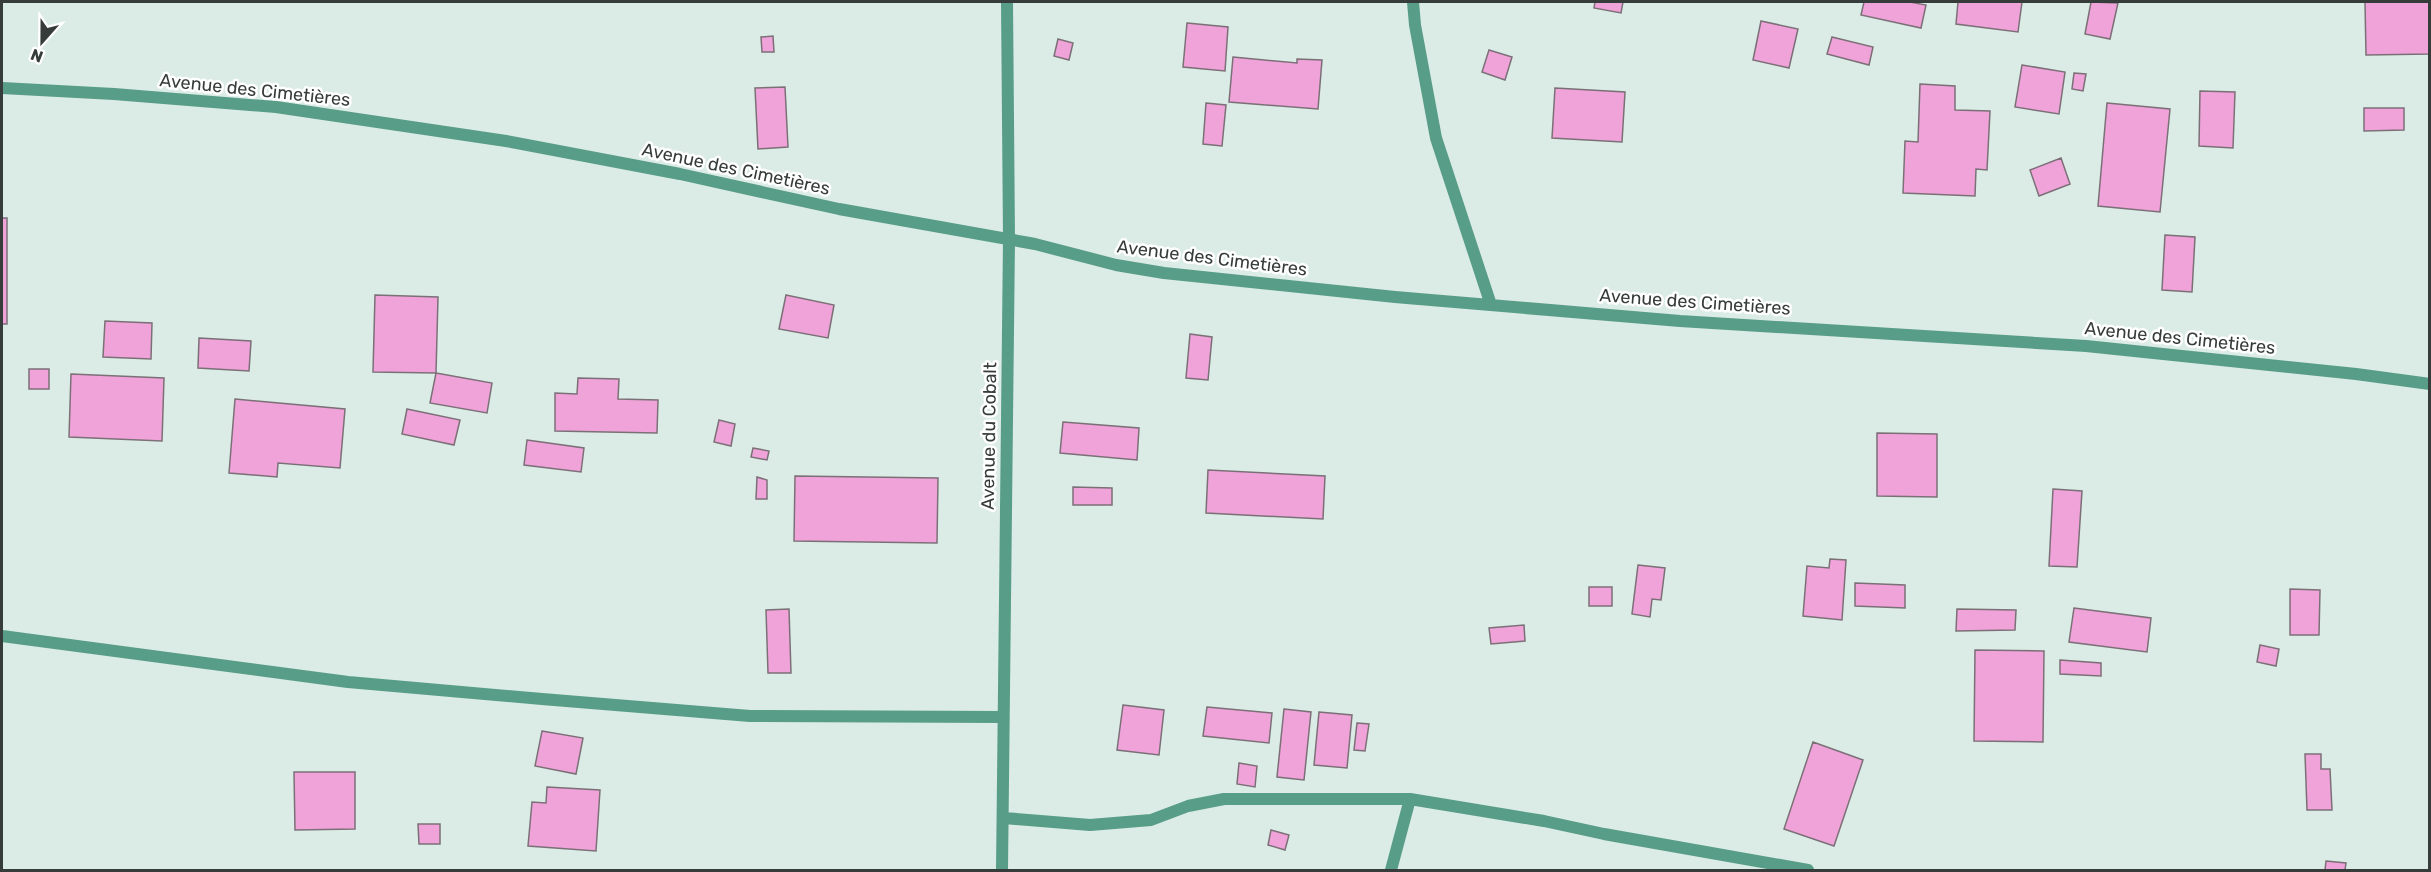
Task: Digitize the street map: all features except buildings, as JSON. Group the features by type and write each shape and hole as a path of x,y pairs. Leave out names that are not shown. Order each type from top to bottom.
{"street":[{"name":"Avenue du Cobalt","path":"1002,870 1009,239 1007,2"},
{"path":"1413,2 1415,25 1436,138 1491,305"},
{"name":"Avenue des Cimetières","path":"2,88 276,107 506,141 680,174 839,209 1009,239 1116,265 1164,273 1680,321 2086,346 2356,374 2430,384"},
{"path":"2,636 348,682 750,716 1003,717"},
{"path":"1004,818 1090,825 1151,820 1188,806 1224,799 1410,799 1544,821 1604,834 1808,870"},
{"path":"1391,870 1410,799"}]}
